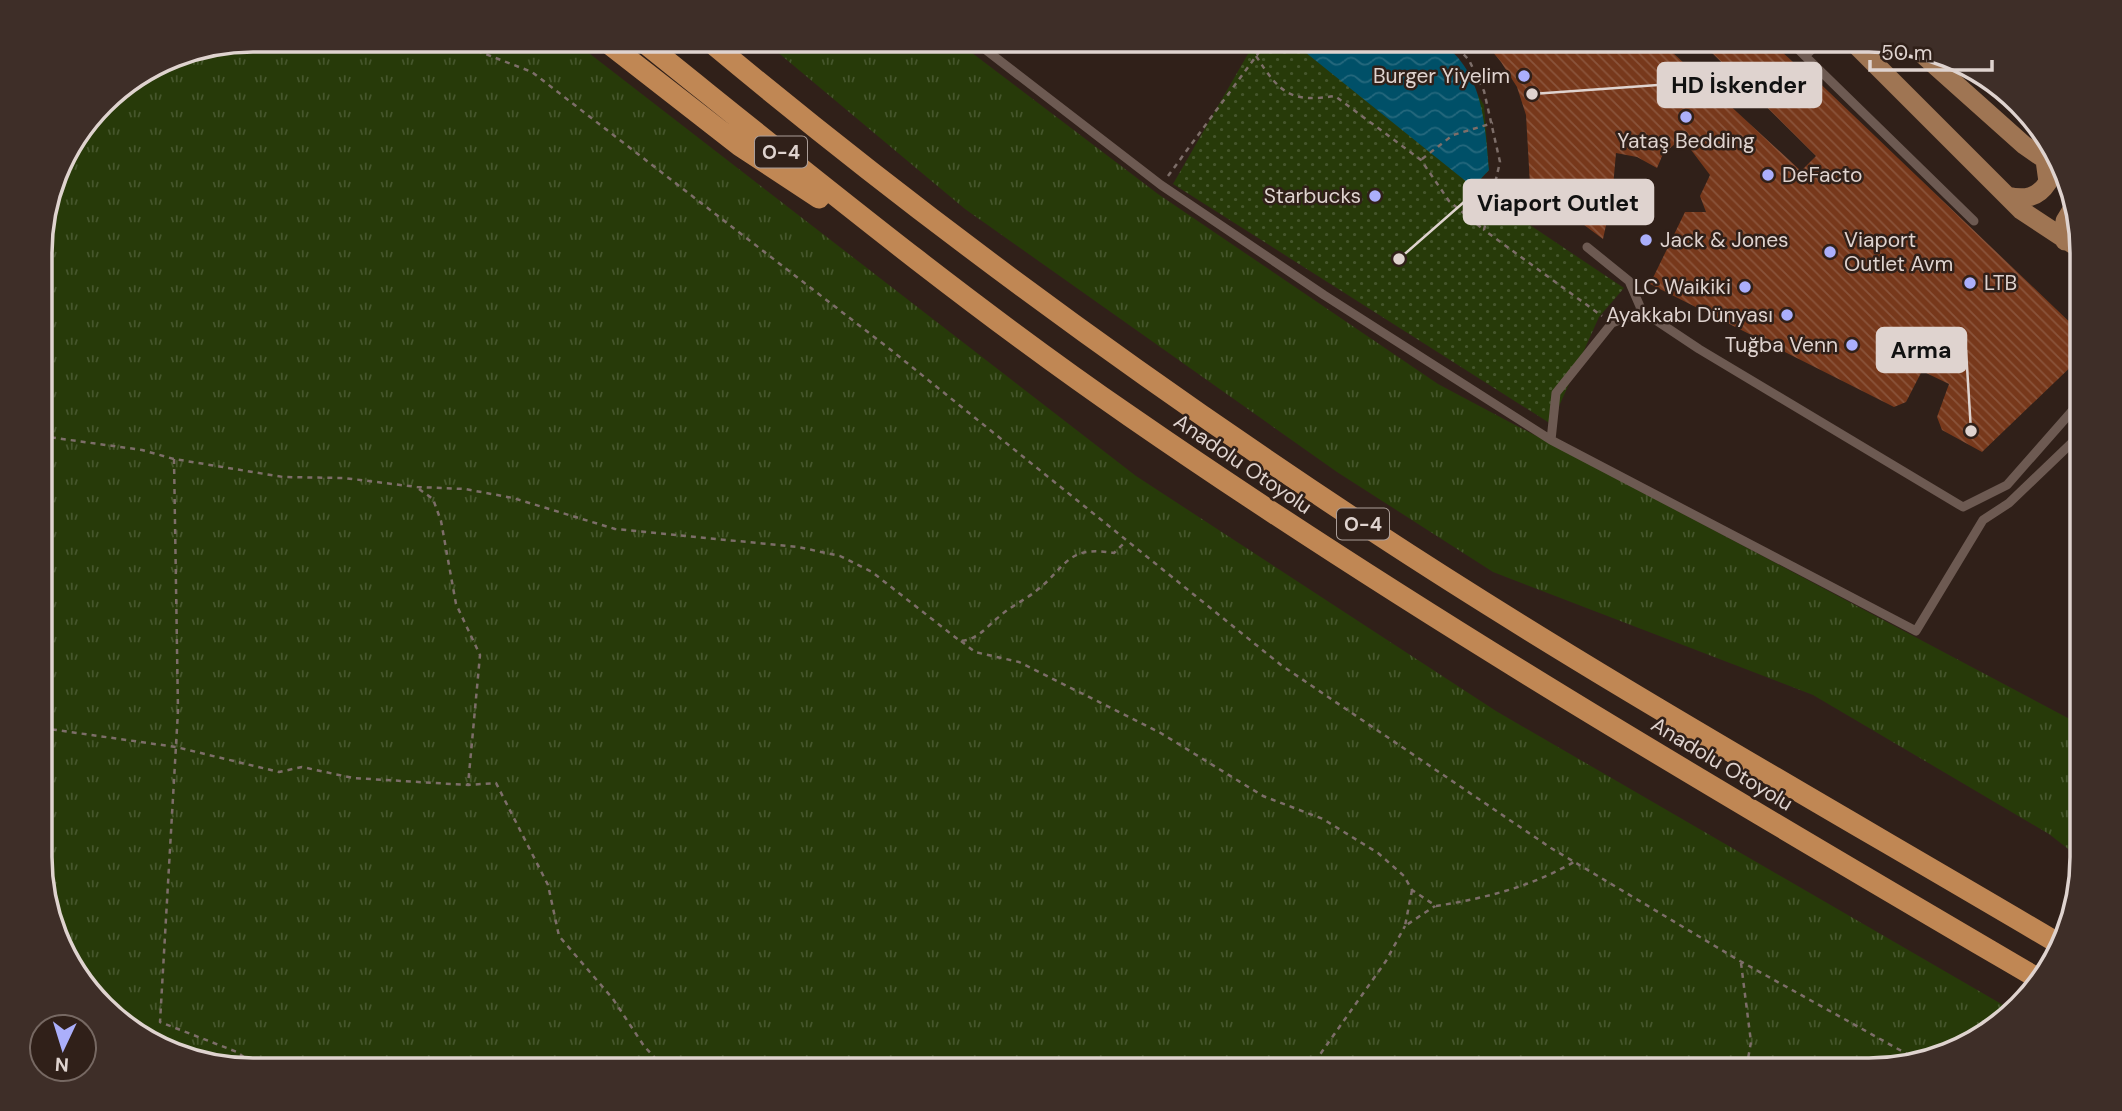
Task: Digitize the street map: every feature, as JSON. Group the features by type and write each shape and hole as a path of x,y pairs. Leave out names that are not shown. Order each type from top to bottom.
{"highway":[{"path":"620,53 740,146 921,264"},
{"name":"Anadolu Otoyolu","path":"657,53 921,264 1071,375 1291,526 1553,693 2031,975"},
{"name":"Anadolu Otoyolu","path":"723,53 822,136 1016,284 1134,369 1374,531 1617,684 2052,940"}],"main road":[{"path":"1863,52 2021,210 2069,242"},
{"path":"1932,63 2024,145 2047,161"},
{"path":"2007,196 2027,198 2044,188 2051,169"}],"lane":[{"path":"1801,52 1974,220"},
{"path":"1805,56 1809,52"},
{"path":"989,53 1161,185 1324,295 1551,440 1916,631 1983,520 2009,503 2070,445"},
{"path":"1587,247 1629,281 1642,311 1699,349 1963,507 2007,485 2070,413"},
{"path":"1551,440 1556,393 1612,323 1642,311"}],"path":[{"path":"1161,185 1259,52"},
{"path":"1462,52 1469,60 1484,91 1500,162 1484,230"},
{"path":"482,53 532,72 891,350 1281,665 1574,862 1740,961 1909,1055"},
{"path":"1256,56 1277,88 1296,97 1311,100 1335,96 1421,160 1448,201 1612,323"},
{"path":"1421,160 1453,135 1493,123"},
{"path":"53,438 142,450 174,459 283,477 344,478 417,487 465,489 513,498 615,529 798,547 840,556 872,572 975,652 1019,662 1159,732 1263,796 1323,819 1378,853 1404,876 1412,890 1436,906"},
{"path":"174,459 176,747 160,1022 236,1052 244,1058"},
{"path":"417,487 433,499 456,604 480,655 468,785"},
{"path":"960,641 973,640 1001,614 1038,590 1063,562 1088,549 1114,553 1126,541"},
{"path":"52,729 176,747 279,772 302,767 353,778 468,785 496,783 548,885 559,936 613,999 656,1058"},
{"path":"1405,926 1436,906 1492,897 1543,879 1574,862"},
{"path":"1317,1058 1386,961 1405,926 1412,890"},
{"path":"1740,961 1751,1042 1748,1058"}],"green space":[{"path":"1249,52 1452,52 1484,105 1489,170 1473,187 1624,288 1599,317 1551,424 1173,184"},
{"path":"241,53 589,53 1136,476 1496,711 2004,1006 1980,1025 1957,1038 1908,1055 1881,1058 254,1058 227,1057 189,1048 142,1025 102,990 79,958 68,934 54,884 53,241 59,202 68,177 86,142 121,102 165,73 214,56"},
{"path":"778,53 972,53 1158,194 1438,384 2070,719 2070,850 2049,834 1813,695 1493,572 1337,472 965,209"}],"water":[{"path":"1305,52 1452,52 1473,81 1486,134 1489,170 1473,187"}],"building":[{"name":"Viaport Outlet Avm","path":"1493,52 1672,52 1801,171 1816,156 1711,52 1782,52 1805,73 1807,71 2070,322 2070,368 1982,452 1942,430 1937,417 1949,384 1922,371 1906,402 1894,407 1650,284 1685,212 1706,212 1700,196 1710,175 1682,138 1663,154 1657,168 1637,157 1616,153 1612,198 1603,239 1530,185 1526,115 1517,87"}],"place":[{"name":"Burger Yiyelim","path":"1524,76"},
{"name":"HD İskender","path":"1532,94"},
{"name":"Yataş Bedding","path":"1686,117"},
{"name":"DeFacto","path":"1768,175"},
{"name":"Starbucks","path":"1375,196"},
{"name":"Jack & Jones","path":"1646,240"},
{"name":"Viaport Outlet Avm","path":"1830,252"},
{"name":"Viaport Outlet","path":"1399,259"},
{"name":"LTB","path":"1970,283"},
{"name":"LC Waikiki","path":"1745,287"},
{"name":"Ayakkabı Dünyası","path":"1787,315"},
{"name":"Tuğba Venn","path":"1852,345"},
{"name":"Arma","path":"1971,431"}]}
